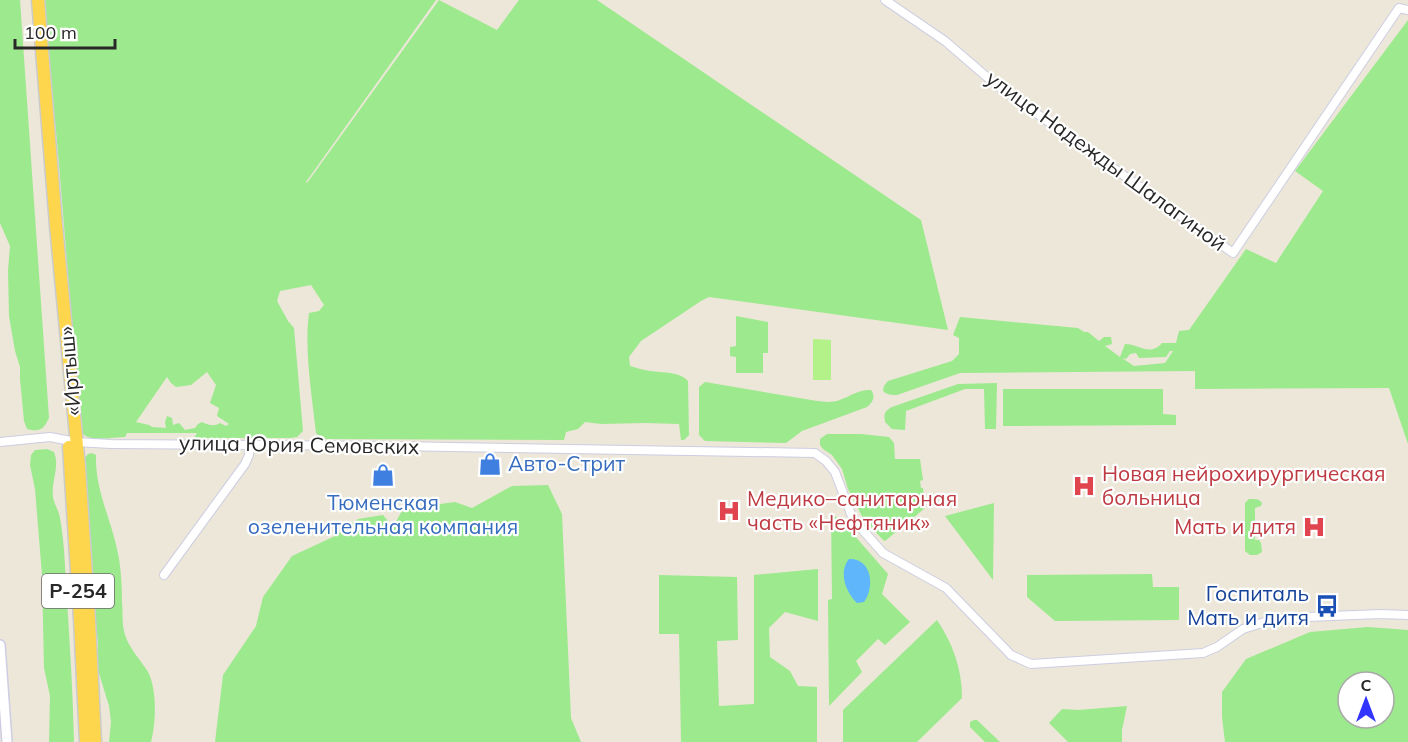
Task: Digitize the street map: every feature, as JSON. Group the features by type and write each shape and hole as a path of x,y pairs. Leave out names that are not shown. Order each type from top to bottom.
{"highway":[{"name":"«Иртыш»","path":"30,0 86,570 95,742"},
{"name":"«Иртыш»","path":"38,0 73,440 86,742"}],"street":[{"name":"улица Надежды Шалагиной","path":"885,0 945,41 995,84 1233,253 1404,9"},
{"name":"улица Юрия Семовских","path":"0,442 50,436 111,444 815,453 835,472 851,514 883,553 946,588 1011,655 1031,664 1203,653 1217,647 1243,629 1271,620 1408,615"},
{"path":"164,575 245,464 250,445"},
{"path":"0,645 2,719 7,742"}],"green space":[{"path":"0,0 20,0 49,418 43,428 38,430 27,429 24,421 20,367 9,316 10,246 0,223"},
{"path":"44,0 436,0 307,183 439,0 497,30 519,0 597,0 921,220 948,330 709,297 641,341 629,357 630,366 647,371 675,374 688,381 689,435 684,440 681,440 679,424 585,422 578,429 566,432 564,440 322,439 316,433 307,342 309,313 319,311 324,305 311,285 280,291 277,301 294,328 303,431 297,437 194,438 197,433 127,433 125,437 102,439 89,437 82,432 80,422","holes":["207,372 216,385 210,403 219,408 217,416 229,424 226,426 220,423 211,425 202,422 195,428 185,430 179,423 173,425 172,418 167,416 166,428 136,422 167,377 176,387 191,385"]},
{"path":"1408,20 1408,444 1389,388 1195,389 1195,371 960,373 897,395 883,391 888,381 952,361 959,354 959,338 953,335 960,317 1078,328 1088,332 1099,341 1104,337 1111,337 1112,344 1105,346 1120,357 1125,344 1153,349 1162,343 1176,343 1179,331 1189,330 1246,249 1276,263 1323,191 1295,171","holes":["1170,351 1173,351 1165,363 1134,366 1122,358 1126,359 1130,354 1136,353 1139,358 1166,357"]},
{"path":"736,316 768,322 768,353 763,353 763,373 736,373 736,357 730,356 730,347 736,346"},
{"path":"813,339 831,340 831,380 813,380"},
{"path":"705,382 824,402 836,401 867,390 871,390 874,397 867,407 802,431 786,443 705,441 699,435 699,387"},
{"path":"997,383 996,429 985,429 984,389 965,389 906,411 905,430 892,429 885,422 885,413 892,407 958,384"},
{"path":"1003,389 1163,389 1163,414 1176,415 1176,425 1003,426"},
{"path":"827,434 889,437 894,443 895,459 920,459 923,480 920,481 925,508 885,541 883,540 863,518 848,489 842,469 832,455 820,445 820,439"},
{"path":"47,449 54,452 56,458 53,497 62,528 64,549 74,742 49,742 50,696 44,668 42,575 35,489 30,465 31,455 35,450"},
{"path":"88,454 96,455 100,491 118,555 124,631 130,646 152,681 155,717 151,742 109,742 111,722 109,706 98,670 98,641 84,463"},
{"path":"548,485 562,514 571,718 581,742 215,742 223,675 256,626 263,597 292,556 333,537 358,519 383,515 393,527 403,509 455,502 472,508 512,486"},
{"path":"1249,499 1262,503 1261,506 1255,508 1255,540 1261,543 1262,552 1257,555 1250,555 1245,551 1245,503"},
{"path":"994,503 993,580 945,516"},
{"path":"831,514 840,519 888,574 882,594 910,622 885,645 878,639 856,661 862,672 829,706 828,600 832,599"},
{"path":"818,569 818,621 785,612 769,628 770,657 790,671 798,686 817,687 817,742 681,742 679,634 659,634 659,575 737,577 738,640 717,641 719,706 754,704 754,575"},
{"path":"1152,574 1153,587 1179,587 1179,620 1055,621 1027,597 1027,575"},
{"path":"937,620 948,638 955,657 962,698 917,742 843,742 843,710"},
{"path":"1368,627 1408,630 1408,742 1225,742 1222,692 1246,659 1310,632"},
{"path":"1127,706 1122,742 1068,742 1049,723 1062,709"},
{"path":"977,720 1000,742 985,742 970,727 970,722"}],"water":[{"path":"849,559 863,563 867,568 870,589 864,602 857,603 847,588 844,570"}],"place":[{"name":"Авто-Стрит","path":"490,464"},
{"name":"Тюменская озеленительная компания","path":"383,475"},
{"name":"Новая нейрохирургическая больница","path":"1084,486"},
{"name":"Медико–санитарная часть «Нефтяник»","path":"729,511"},
{"name":"Мать и дитя","path":"1314,527"},
{"name":"Госпиталь Мать и дитя","path":"1327,606"}]}
